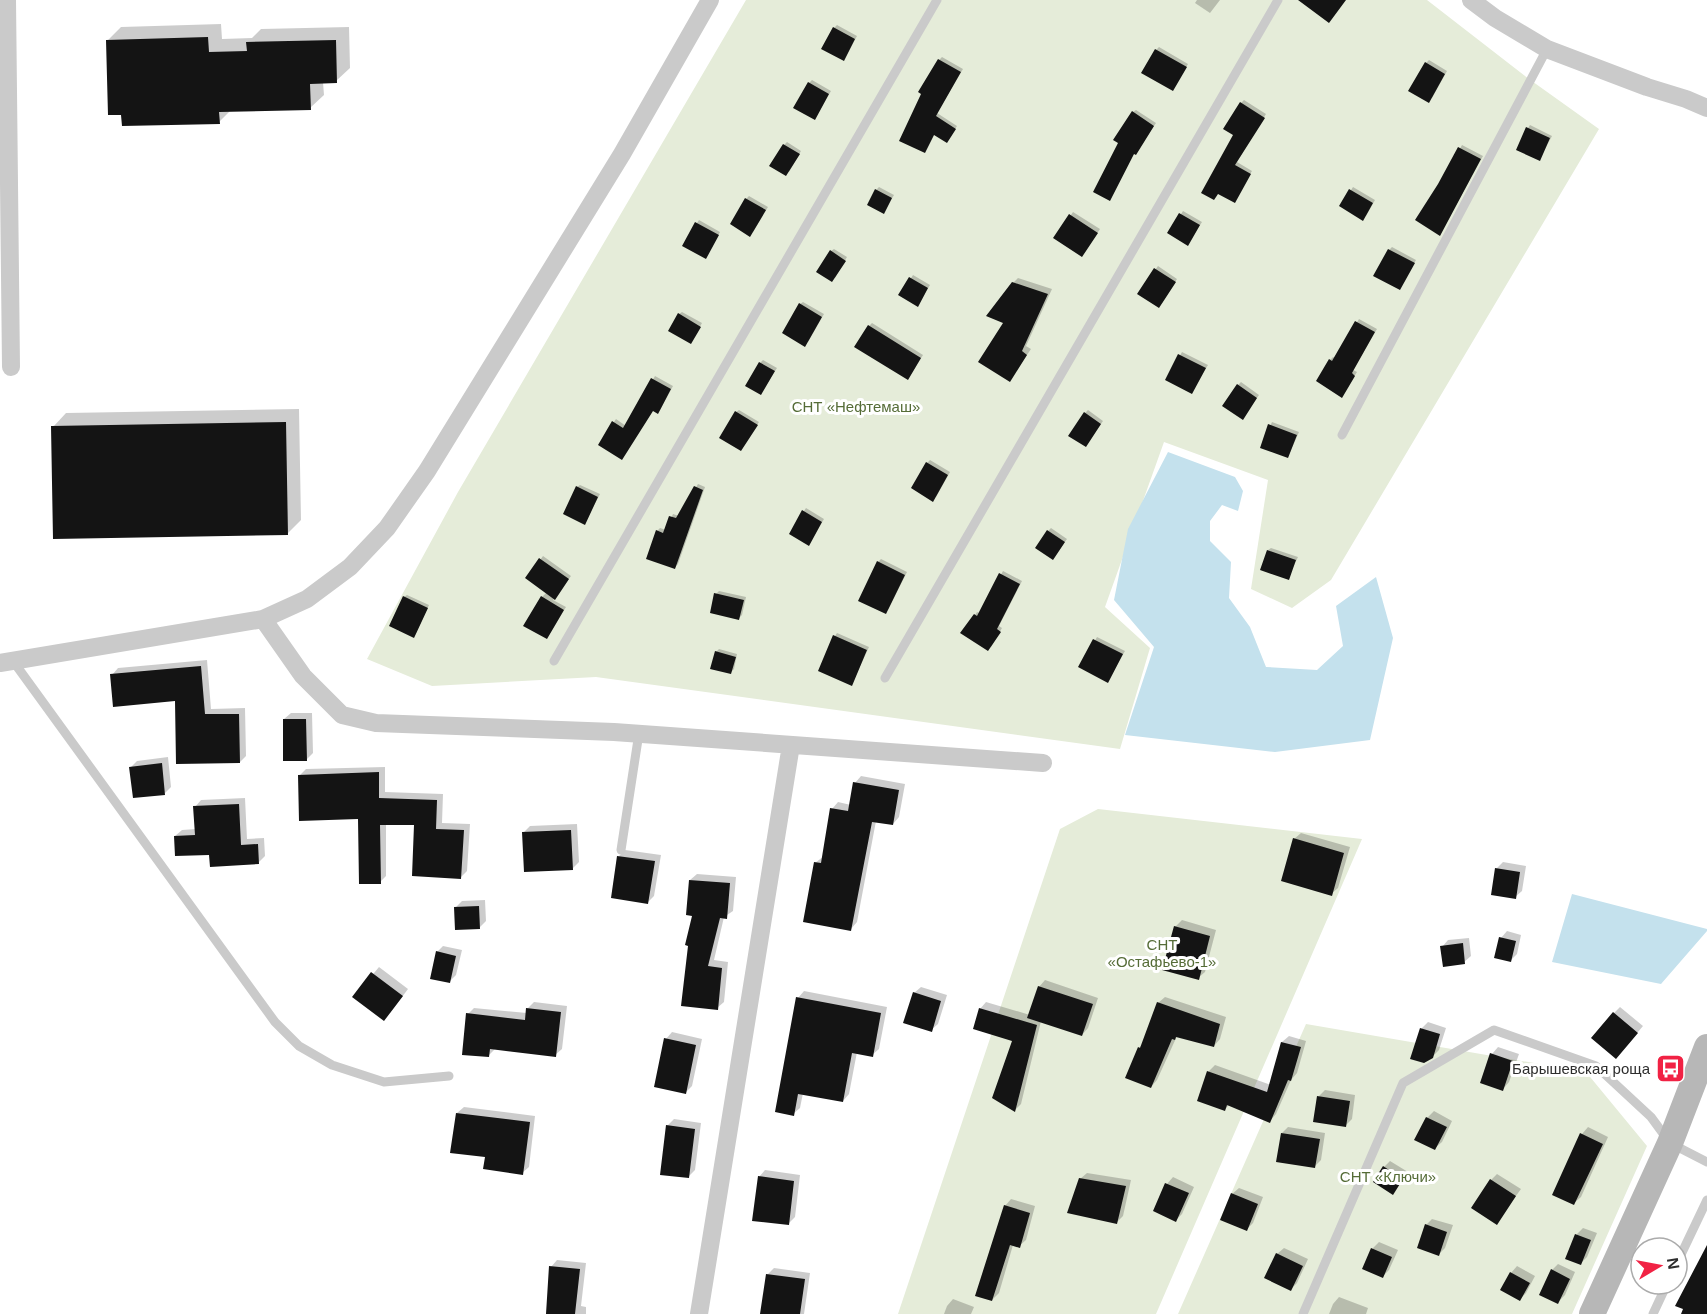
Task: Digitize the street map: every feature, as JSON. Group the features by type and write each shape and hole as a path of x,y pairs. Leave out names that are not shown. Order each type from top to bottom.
{"street":[{"path":"7,0 11,367"},
{"path":"6,662 263,619 307,599 350,567 387,528 406,502 622,154 710,0"},
{"path":"1471,0 1495,18 1547,49 1707,108"},
{"path":"263,619 303,676 342,715 376,723 639,734 1043,763"},
{"path":"699,1314 791,745"},
{"path":"1592,1314 1670,1143 1707,1047"}],"lane":[{"path":"554,661 937,0"},
{"path":"885,678 1278,0"},
{"path":"1342,435 1547,49"},
{"path":"6,662 275,1022 299,1046 332,1065 384,1082 449,1077"},
{"path":"621,850 639,734"},
{"path":"1303,1314 1403,1083 1494,1030 1596,1066 1651,1117 1670,1143 1707,1162"},
{"path":"1689,1238 1707,1200"},
{"path":"1653,1314 1661,1296"}],"green space":[{"name":"СНТ «Нефтемаш»","path":"746,0 1427,0 1529,79 1599,129 1331,580 1292,608 1251,589 1268,480 1164,442 1105,607 1150,648 1120,749 596,677 432,686 367,659 458,492"},
{"name":"СНТ «Остафьево-1»","path":"1098,809 1362,839 1156,1314 898,1314 1060,829"},
{"name":"СНТ «Ключи»","path":"1306,1024 1586,1072 1647,1146 1572,1314 1178,1314"}],"water":[{"path":"1168,452 1235,477 1243,491 1238,511 1222,505 1210,521 1210,541 1231,562 1229,598 1250,627 1266,667 1317,670 1343,646 1336,606 1376,577 1393,638 1370,740 1275,752 1125,735 1154,647 1114,600 1128,529"},
{"path":"1572,894 1707,929 1707,931 1661,984 1552,962"}],"building":[{"path":"1298,0 1346,0 1329,23"},
{"path":"833,27 855,39 844,61 821,49"},
{"path":"208,37 209,52 247,51 246,42 336,40 337,83 310,84 311,110 219,112 220,124 122,126 121,115 108,115 106,40"},
{"path":"1155,49 1187,67 1173,91 1141,73"},
{"path":"938,59 961,72 936,116 956,129 947,143 934,135 925,153 899,141 921,94 918,92"},
{"path":"1425,62 1445,74 1429,103 1408,91"},
{"path":"808,82 829,94 815,120 793,108"},
{"path":"1240,102 1265,118 1235,165 1251,174 1235,203 1218,194 1214,200 1201,193 1233,135 1223,129"},
{"path":"1132,111 1154,126 1136,155 1134,154 1110,201 1093,192 1118,143 1113,140"},
{"path":"1526,127 1550,138 1540,161 1516,150"},
{"path":"783,144 800,154 786,176 769,166"},
{"path":"1458,147 1481,159 1440,236 1415,220"},
{"path":"875,189 892,198 884,214 867,205"},
{"path":"1349,189 1373,203 1363,221 1339,206"},
{"path":"745,198 766,210 750,237 730,224"},
{"path":"1179,213 1200,225 1188,246 1167,233"},
{"path":"1069,214 1098,233 1082,257 1053,238"},
{"path":"695,222 719,235 706,259 682,246"},
{"path":"1388,249 1415,263 1400,290 1373,276"},
{"path":"830,250 846,261 832,282 816,272"},
{"path":"1154,268 1176,282 1159,308 1137,294"},
{"path":"909,277 928,288 918,307 898,295"},
{"path":"1012,282 1048,294 1022,351 1027,355 1010,382 978,362 1003,323 986,316"},
{"path":"799,303 822,317 805,347 782,333"},
{"path":"678,313 701,327 691,344 668,331"},
{"path":"1355,321 1375,332 1352,373 1355,376 1342,398 1316,381 1329,359 1332,361"},
{"path":"868,325 921,358 908,380 854,347"},
{"path":"1178,354 1206,368 1192,394 1165,380"},
{"path":"759,362 775,371 761,395 745,386"},
{"path":"651,378 671,389 658,414 653,411 622,460 598,445 612,421 623,428"},
{"path":"1237,384 1257,398 1243,420 1222,406"},
{"path":"735,411 758,425 741,451 719,438"},
{"path":"1084,412 1101,424 1086,447 1068,436"},
{"path":"286,422 288,535 53,539 51,426"},
{"path":"1268,424 1297,435 1288,458 1260,448"},
{"path":"926,462 948,475 933,502 911,488"},
{"path":"576,486 598,497 585,525 563,514"},
{"path":"694,486 703,490 675,569 646,559 656,530 663,533 669,516 676,518"},
{"path":"802,510 822,522 809,546 789,534"},
{"path":"1047,530 1065,542 1053,560 1035,548"},
{"path":"1267,550 1296,560 1289,580 1260,570"},
{"path":"539,558 569,579 555,600 525,578"},
{"path":"877,561 905,575 886,614 858,601"},
{"path":"999,573 1020,584 997,629 1001,632 988,651 960,633 974,614 977,616"},
{"path":"714,593 744,600 739,620 710,613"},
{"path":"403,596 428,608 414,638 389,626"},
{"path":"541,596 564,610 547,639 523,626"},
{"path":"833,635 867,650 852,686 818,671"},
{"path":"1093,639 1123,654 1108,683 1078,667"},
{"path":"715,651 736,657 731,674 710,669"},
{"path":"201,666 205,714 239,714 240,763 176,764 175,701 113,707 110,674"},
{"path":"283,719 306,719 307,761 283,761"},
{"path":"162,763 165,795 133,798 129,767"},
{"path":"379,772 379,798 437,800 436,829 464,830 461,879 412,876 414,825 380,825 381,884 359,884 358,819 299,821 298,775"},
{"path":"853,782 899,790 893,825 872,822 851,931 803,922 814,862 821,863 830,808 848,811"},
{"path":"239,804 241,845 258,844 259,864 210,867 209,855 175,856 174,836 195,835 193,806"},
{"path":"571,830 573,870 524,872 522,832"},
{"path":"1293,838 1344,853 1332,896 1281,881"},
{"path":"617,856 655,861 648,904 611,898"},
{"path":"1495,868 1520,872 1516,899 1491,895"},
{"path":"689,880 730,883 727,919 720,918 708,966 722,968 718,1010 681,1006 688,946 685,945 692,916 686,915"},
{"path":"479,906 480,929 455,930 454,907"},
{"path":"1174,926 1210,936 1199,980 1162,970"},
{"path":"1499,937 1516,941 1511,962 1494,958"},
{"path":"1463,943 1465,964 1443,967 1440,946"},
{"path":"436,951 456,956 450,983 430,979"},
{"path":"371,972 403,996 384,1021 352,997"},
{"path":"1038,986 1093,1004 1082,1036 1027,1018"},
{"path":"913,992 941,1001 932,1032 903,1023"},
{"path":"796,997 881,1013 873,1057 852,1053 843,1102 798,1094 794,1116 775,1112"},
{"path":"1157,1002 1220,1024 1214,1047 1176,1037 1175,1040 1172,1039 1151,1088 1125,1078 1138,1047 1140,1048"},
{"path":"526,1008 561,1012 556,1057 490,1049 489,1057 462,1055 466,1013 525,1020"},
{"path":"979,1008 1037,1025 1015,1112 992,1098 1012,1041 973,1029"},
{"path":"1613,1012 1638,1033 1616,1059 1591,1038"},
{"path":"1420,1028 1440,1034 1433,1058 1424,1063 1410,1059"},
{"path":"664,1038 696,1045 686,1094 654,1087"},
{"path":"1281,1042 1301,1047 1291,1081 1288,1080 1270,1123 1227,1105 1225,1111 1197,1101 1207,1071 1267,1092"},
{"path":"1490,1053 1513,1061 1503,1091 1480,1083"},
{"path":"1317,1096 1350,1101 1346,1127 1313,1122"},
{"path":"456,1113 530,1122 523,1175 483,1169 485,1157 450,1153"},
{"path":"1426,1117 1447,1127 1435,1150 1414,1140"},
{"path":"666,1125 695,1129 689,1178 660,1175"},
{"path":"1281,1133 1320,1139 1315,1168 1276,1162"},
{"path":"1580,1133 1603,1144 1574,1205 1552,1195"},
{"path":"1383,1166 1403,1179 1393,1195 1373,1182"},
{"path":"758,1176 794,1181 789,1225 752,1221"},
{"path":"1079,1178 1126,1186 1117,1224 1067,1213"},
{"path":"1490,1179 1516,1196 1497,1225 1471,1208"},
{"path":"1165,1183 1189,1193 1176,1222 1153,1211"},
{"path":"1231,1193 1258,1204 1247,1231 1220,1220"},
{"path":"1004,1205 1030,1213 1020,1248 1010,1245 992,1301 975,1296"},
{"path":"1425,1224 1447,1232 1439,1256 1417,1248"},
{"path":"1575,1234 1591,1240 1581,1265 1565,1259"},
{"path":"1707,1245 1707,1314 1681,1314 1683,1309 1675,1306 1680,1296 1689,1296 1689,1279"},
{"path":"1371,1248 1392,1257 1383,1278 1362,1269"},
{"path":"1276,1253 1303,1266 1291,1291 1264,1278"},
{"path":"549,1266 580,1269 575,1314 546,1314"},
{"path":"1551,1269 1570,1279 1558,1304 1539,1295"},
{"path":"1510,1272 1530,1283 1520,1301 1500,1290"},
{"path":"766,1274 805,1279 800,1314 760,1314"}],"place":[{"name":"Барышевская роща","path":"1671,1069"}]}
